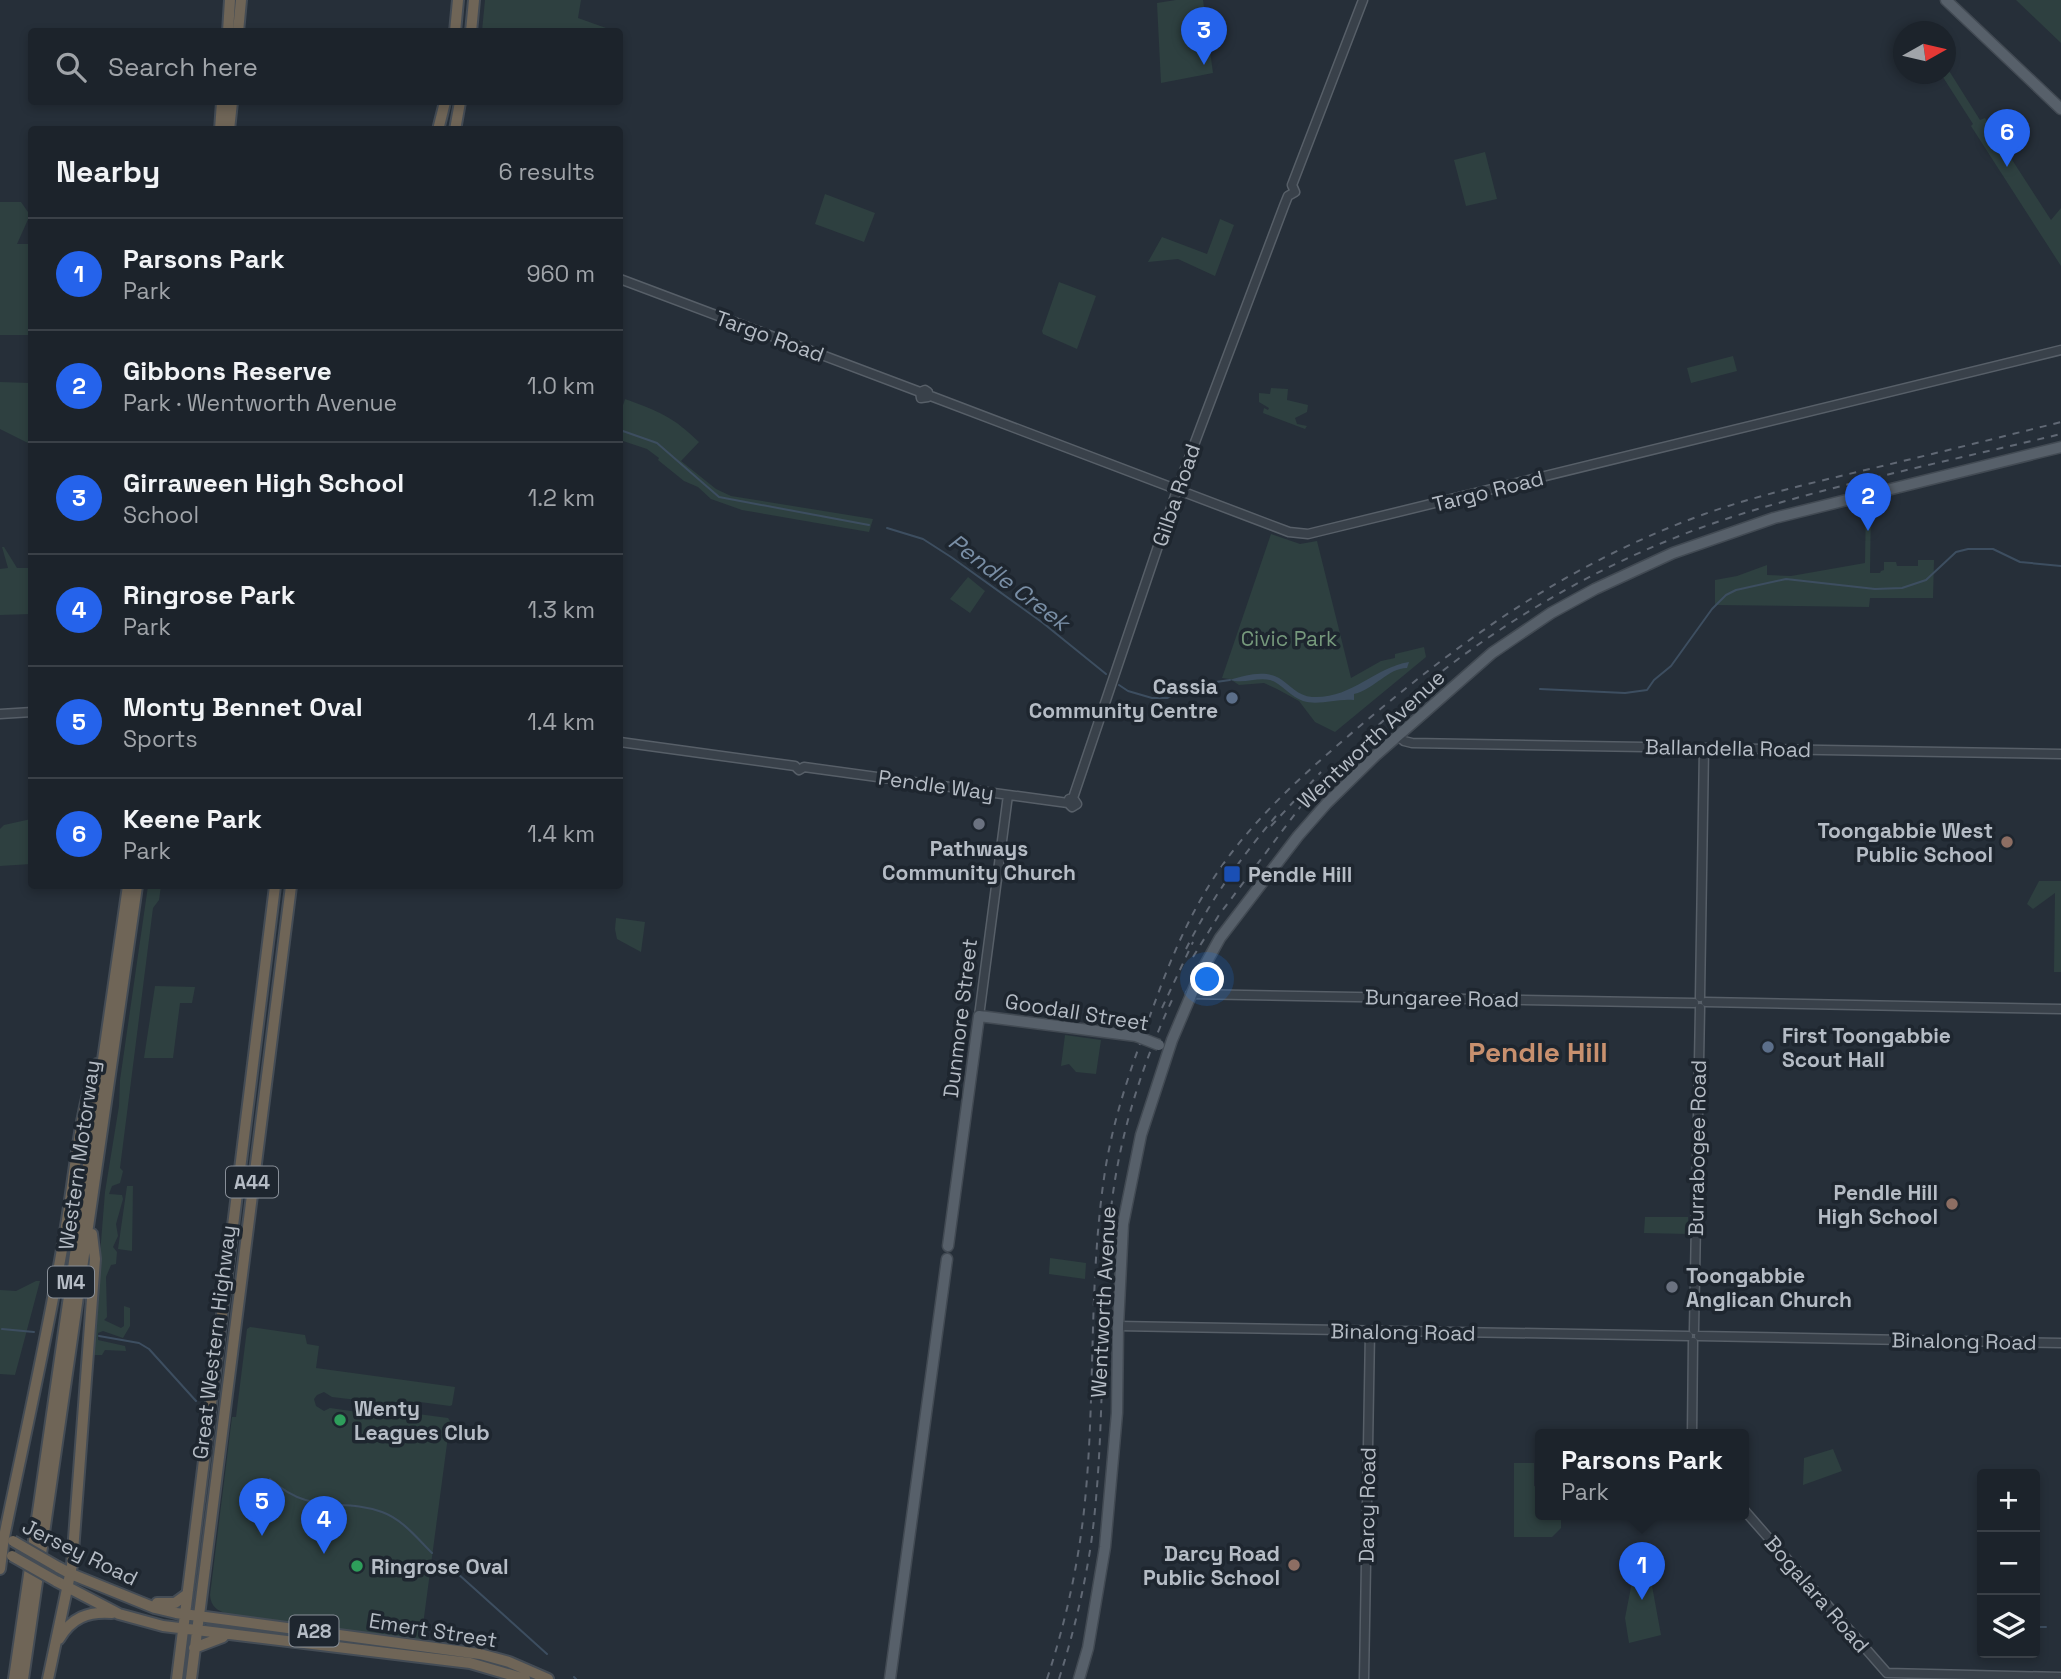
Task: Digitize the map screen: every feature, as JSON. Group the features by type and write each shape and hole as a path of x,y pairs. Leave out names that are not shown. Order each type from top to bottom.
{"highway":[{"path":"228,28 230,0"},
{"path":"238,28 241,0"},
{"path":"455,28 458,0"},
{"path":"471,28 474,0"},
{"path":"220,126 222,105"},
{"path":"229,126 232,105"},
{"path":"439,126 444,105"},
{"path":"456,126 459,105"},
{"name":"Western Motorway","path":"14,1679 128,889"},
{"name":"Western Motorway","path":"23,1679 137,889"},
{"name":"Great Western Highway","path":"177,1679 275,889"},
{"name":"Great Western Highway","path":"191,1679 291,889"},
{"path":"0,1509 9,1489 90,1085 106,1039"},
{"path":"0,1569 66,1230 68,1202"},
{"path":"48,1679 71,1574 95,1259 90,1217"},
{"name":"Jersey Road","path":"6,1537 71,1574 137,1602 184,1614"},
{"name":"Jersey Road","path":"4,1552 119,1614 163,1626 196,1631"},
{"path":"203,1571 207,1608 215,1619"},
{"path":"137,1602 169,1604 186,1595"},
{"path":"51,1664 59,1640 66,1628 76,1619 98,1612 119,1614"},
{"name":"Emert Street","path":"184,1614 480,1654 516,1664 548,1679"},
{"path":"163,1626 172,1636 178,1666"},
{"name":"Emert Street","path":"196,1631 470,1663 525,1679"},
{"path":"194,1648 229,1635"}],"main road":[{"path":"1946,0 2061,108"},
{"name":"Wentworth Avenue","path":"1079,1679 1091,1632 1108,1525 1117,1413 1123,1224 1141,1135 1164,1047 1220,938 1298,836 1331,799 1492,653 1574,600 1660,558 1797,511 2061,447"},
{"name":"Goodall Street","path":"979,1016 1136,1036 1164,1047"},
{"name":"Dunmore Street","path":"890,1679 947,1259 940,1252 948,1246 979,1016"}],"street":[{"name":"Gilba Road","path":"1070,801 1177,490 1288,196 1295,192 1292,185 1363,0"},
{"name":"Targo Road","path":"623,280 1289,532 1311,533 2061,350"},
{"path":"0,714 28,712"},
{"name":"Ballandella Road","path":"1398,736 1412,743 2061,754"},
{"name":"Pendle Way","path":"623,743 1070,801"},
{"name":"Burrabogee Road","path":"1692,1429 1704,748"},
{"name":"Dunmore Street","path":"979,1016 1008,795"},
{"name":"Bungaree Road","path":"1191,994 2061,1009"},
{"name":"Binalong Road","path":"1118,1326 2061,1343"},
{"name":"Darcy Road","path":"1364,1679 1370,1331"},
{"name":"Bogalara Road","path":"1749,1516 1887,1673 2061,1677"}],"green space":[{"path":"485,0 581,0 578,18 606,28 482,28"},
{"path":"1203,0 1213,73 1161,83 1157,3"},
{"path":"2016,0 2061,0 2061,43"},
{"path":"1956,82 1980,120 1985,118 2051,220 2061,208 2061,266 1971,126 1973,124 1947,84"},
{"path":"1485,152 1497,199 1466,206 1454,160"},
{"path":"825,194 875,213 864,242 815,224"},
{"path":"0,202 21,202 28,212 28,219 17,244 28,244 28,335 0,335"},
{"path":"1220,219 1234,225 1215,276 1178,259 1148,262 1162,237 1207,254"},
{"path":"1059,282 1096,296 1077,349 1043,334 1042,331"},
{"path":"1733,356 1737,371 1691,383 1687,368"},
{"path":"0,382 28,383 28,443 0,429"},
{"path":"1271,388 1288,389 1287,400 1308,405 1307,412 1295,418 1297,424 1307,426 1305,429 1263,413 1264,408 1269,408 1259,402 1259,393 1270,394"},
{"path":"625,399 665,416 699,442 681,461 716,489 731,496 873,519 869,532 742,510 711,499 698,487 684,481 647,449 623,441"},
{"path":"1871,501 1870,573 1884,570 1884,562 1896,562 1897,566 1918,566 1918,560 1934,560 1933,598 1870,598 1869,607 1715,605 1715,580 1737,576 1767,565 1767,575 1791,576 1865,563 1866,502"},
{"name":"Civic Park","path":"1271,534 1300,544 1317,541 1351,678 1381,661 1395,658 1395,654 1424,647 1426,657 1335,732 1315,722 1299,701 1277,689 1264,683 1239,685 1230,679 1222,678"},
{"path":"2,547 17,568 28,568 28,614 0,615 0,569 8,568"},
{"path":"968,577 985,591 970,613 950,599"},
{"path":"28,820 28,864 0,866 0,829 4,825"},
{"path":"2039,881 2061,881 2061,972 2054,972 2055,893 2033,909 2027,904"},
{"path":"148,889 161,889 159,900 153,908 120,1168 123,1171 120,1183 112,1186 109,1194 122,1195 123,1199 116,1224 118,1236 113,1247 117,1252 116,1264 111,1265 106,1277 107,1317 104,1320 121,1328 124,1326 124,1306 130,1308 130,1326 123,1338 103,1331 98,1333 98,1340 125,1346 126,1351 105,1350 102,1355 92,1355 105,1192 119,1106 120,1080"},
{"path":"616,918 645,922 641,952 617,939"},
{"path":"155,986 195,987 192,1003 180,1003 173,1058 144,1058"},
{"path":"1065,1035 1101,1040 1096,1074 1076,1072 1069,1064 1061,1066"},
{"path":"127,1186 133,1186 132,1251 118,1249"},
{"path":"1645,1217 1688,1217 1688,1234 1644,1233"},
{"path":"1050,1258 1086,1263 1085,1279 1049,1274"},
{"path":"40,1281 15,1375 0,1374 0,1290 16,1291"},
{"path":"250,1327 305,1335 307,1344 319,1346 316,1368 455,1387 450,1406 420,1402 392,1404 332,1397 324,1392 314,1399 316,1406 324,1411 330,1408 393,1417 418,1414 448,1418 450,1421 421,1640 227,1614 213,1605 210,1595 232,1417 236,1417 247,1329"},
{"path":"1833,1449 1842,1471 1803,1485 1804,1458"},
{"path":"1514,1463 1534,1463 1535,1520 1561,1520 1561,1528 1552,1537 1514,1537"},
{"path":"1650,1575 1661,1635 1629,1643 1625,1618 1632,1582"}],"water":[{"path":"1409,662 1407,668 1394,671 1354,694 1354,700 1309,702 1299,699 1270,680 1230,680 1248,675 1268,674 1279,678 1302,695 1326,696 1351,688 1396,665"}],"waterway":[{"path":"623,431 657,443 719,497 869,525"},
{"name":"Pendle Creek","path":"887,528 923,539 951,557 1043,623 1106,674"},
{"name":"Pendle Creek","path":"1540,689 1625,693 1647,690 1654,680 1671,666 1712,609 1726,595 1736,590 1786,579 1875,589 1902,588 1926,580 1956,552 1968,549 1993,549 2020,562 2061,566"},
{"name":"Pendle Creek","path":"1119,685 1128,691 1152,698 1167,698 1195,685 1230,680"},
{"path":"2,1329 34,1332"},
{"path":"99,1336 139,1343 149,1349 196,1401"},
{"path":"270,1479 299,1498 312,1502 367,1508 389,1515 432,1553"},
{"path":"447,1564 547,1654"},
{"path":"2040,1627 2046,1627"}],"railway":[{"path":"1047,1679 1071,1591 1082,1524 1088,1459 1100,1207 1113,1131 1132,1065 1175,952 1193,913 1230,854 1264,814 1320,760 1400,693 1479,633 1562,580 1605,557 1651,535 1738,503 2061,422"},
{"path":"1320,785 1363,739 1411,696 1462,656 1516,620 1630,557 1688,532 1786,501 2061,434"},
{"path":"1271,826 1321,772"},
{"path":"1193,957 1219,915 1301,806"},
{"path":"1186,949 1227,880 1276,816"},
{"path":"1162,1008 1193,942"},
{"path":"1059,1679 1081,1595 1096,1503 1107,1251 1115,1182 1133,1103 1172,1000"}],"place":[{"name":"Girraween High School","path":"1204,65"},
{"name":"Keene Park","path":"2007,167"},
{"name":"Gibbons Reserve","path":"1868,531"},
{"name":"Cassia Community Centre","path":"1232,698"},
{"name":"Pathways Community Church","path":"979,824"},
{"name":"Toongabbie West Public School","path":"2007,842"},
{"name":"Pendle Hill","path":"1232,874"},
{"name":"First Toongabbie Scout Hall","path":"1768,1047"},
{"name":"Pendle Hill High School","path":"1952,1204"},
{"name":"Toongabbie Anglican Church","path":"1672,1287"},
{"name":"Wenty Leagues Club","path":"340,1420"},
{"name":"Monty Bennet Oval","path":"262,1536"},
{"name":"Ringrose Park","path":"324,1554"},
{"name":"Darcy Road Public School","path":"1294,1565"},
{"name":"Ringrose Oval","path":"357,1566"},
{"name":"Parsons Park","path":"1642,1600"}],"district":[{"name":"Pendle Hill","path":"1538,1052"}]}
